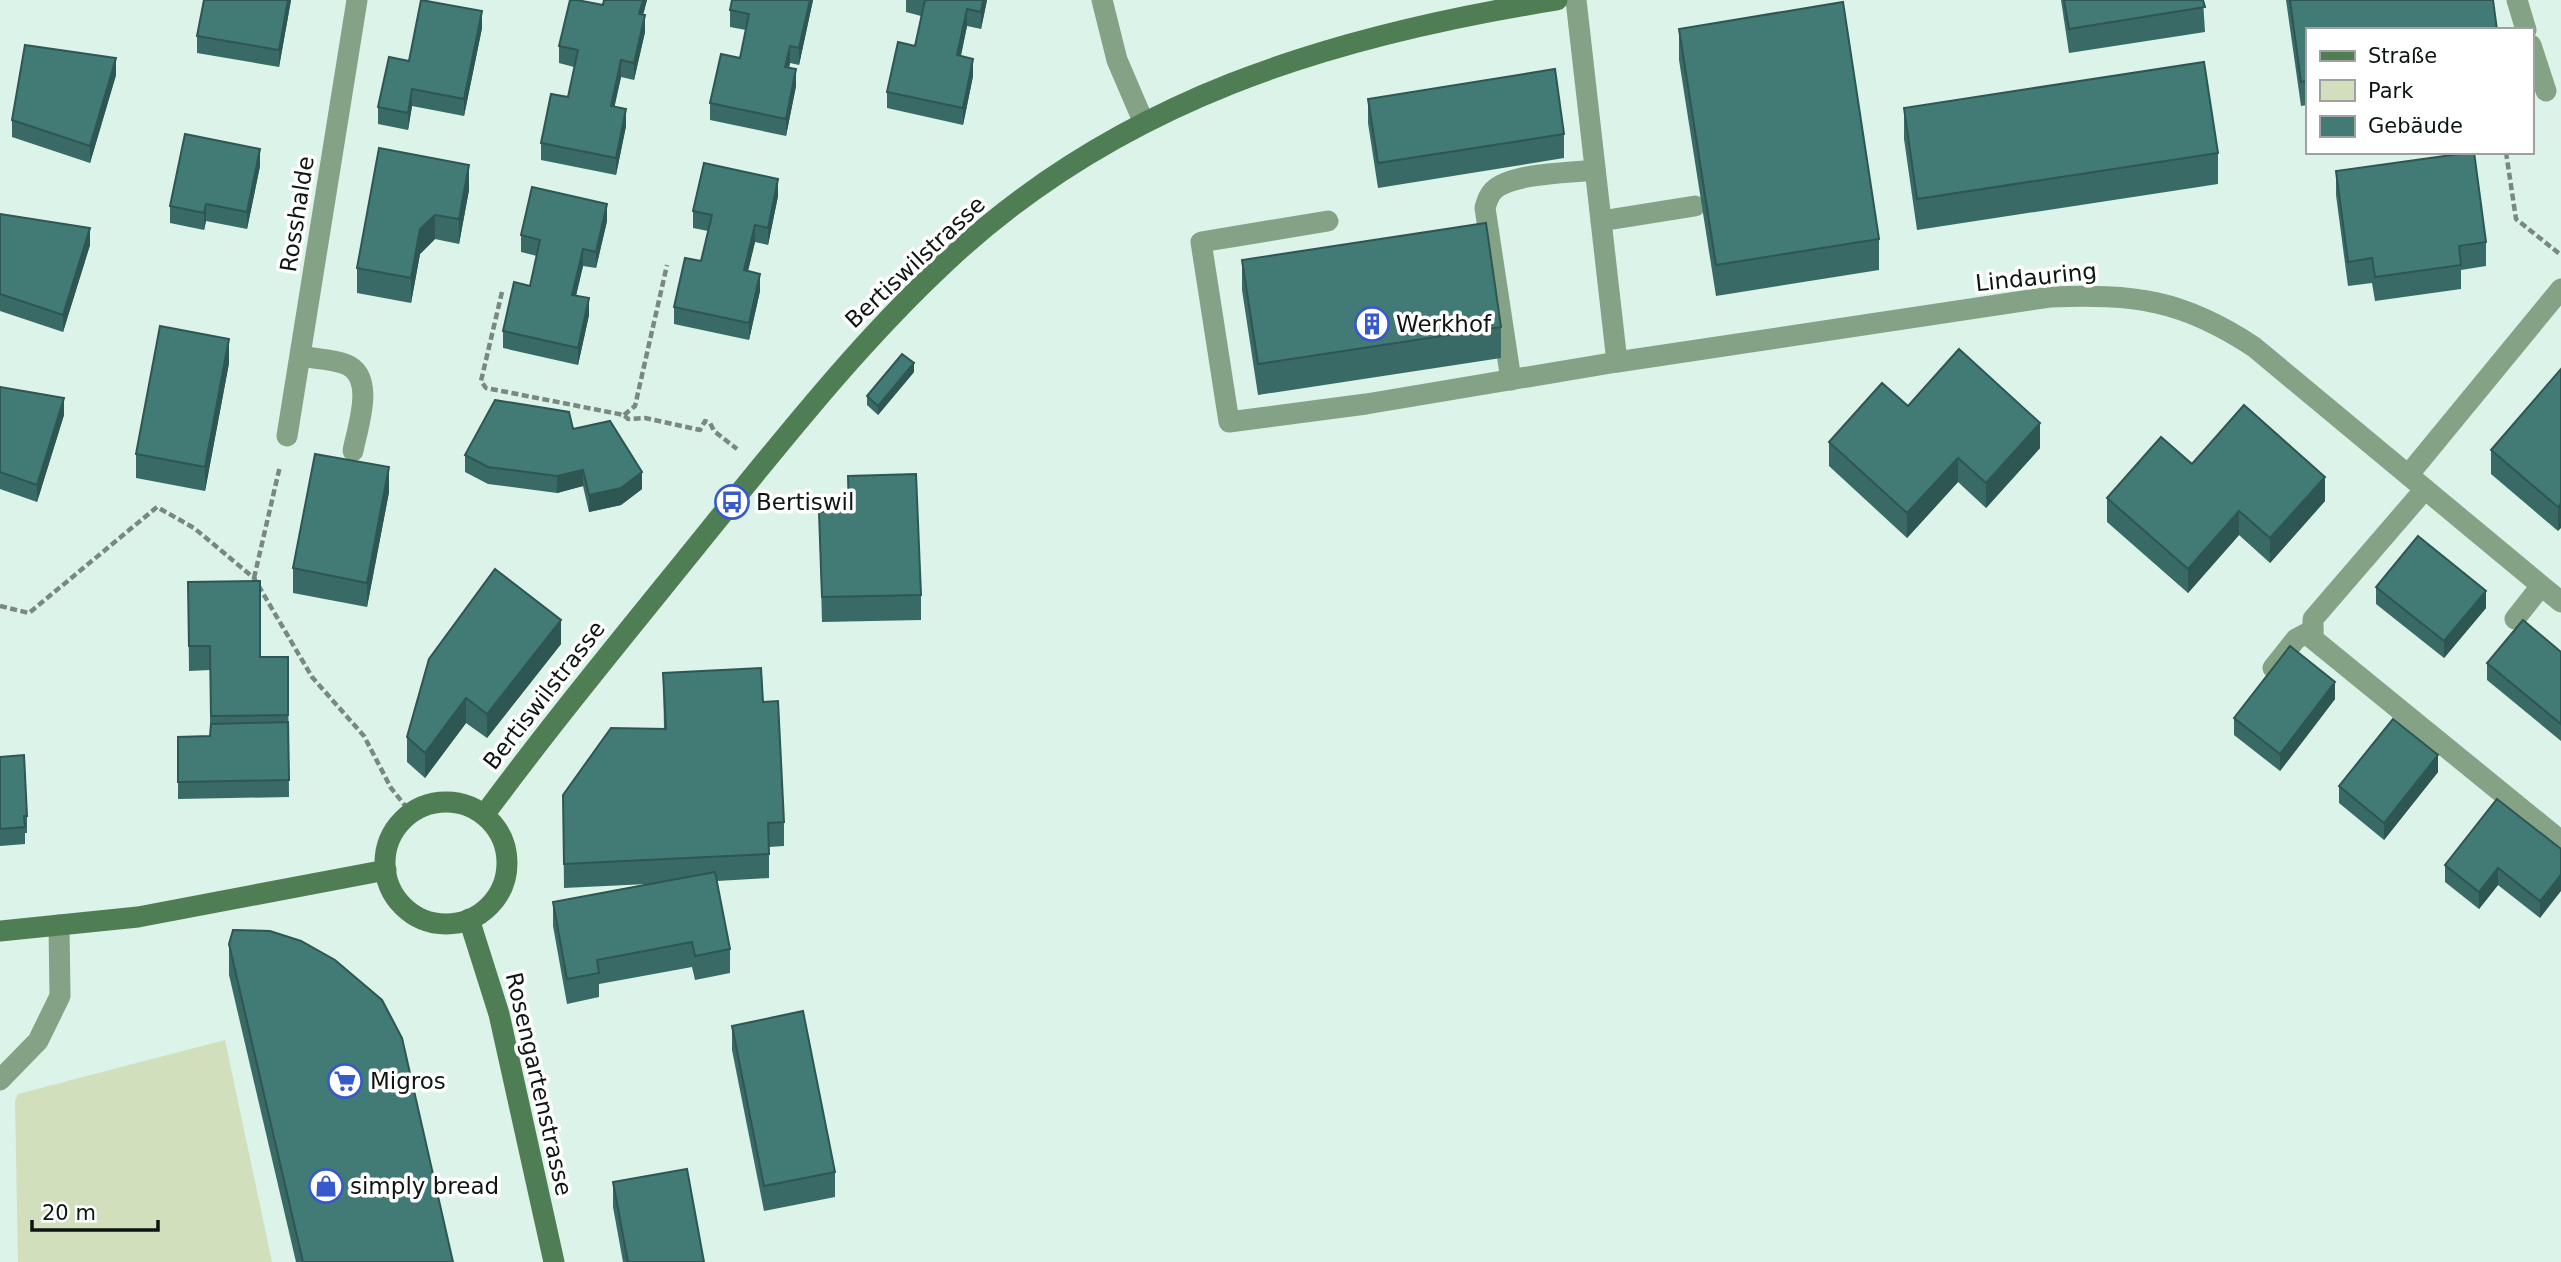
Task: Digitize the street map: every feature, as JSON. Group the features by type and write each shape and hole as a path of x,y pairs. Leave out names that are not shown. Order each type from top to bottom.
{"main road":[{"name":"Bertiswilstrasse","path":"484,815 732,502 854,355 950,258 1037,188 1144,122 1241,78 1348,42 1421,23 1557,0"},
{"path":"448,802 468,806 484,815 497,829 504,844 507,862 497,897 484,910 469,919 451,923 432,922 415,915 400,903 391,888 386,870 391,838 399,824 411,813 429,804 448,802"},
{"path":"0,931 138,917 386,870"},
{"name":"Rosengartenstrasse","path":"469,919 499,1014 554,1262"}],"street":[{"name":"Rosshalde","path":"287,436 357,0"},
{"path":"1102,0 1117,60 1144,122"},
{"path":"1576,0 1616,362"},
{"path":"2516,0 2525,28"},
{"path":"2533,51 2546,91"},
{"path":"1511,380 1485,208 1496,188 1510,181 1595,170"},
{"path":"1601,221 1695,206"},
{"name":"Lindauring","path":"1328,221 1201,242 1229,422 1366,404 1616,362 2050,297 2132,297 2190,312 2225,328 2254,347 2561,602"},
{"path":"2409,474 2561,289"},
{"path":"300,356 347,365 360,376 363,391 353,452"},
{"path":"2425,489 2313,619 2313,639 2561,841"},
{"path":"2515,619 2541,586"},
{"path":"2268,676 2296,639 2313,630"},
{"path":"0,1080 38,1041 60,996 59,925"}],"path":[{"path":"2506,154 2516,219 2561,255"},
{"path":"624,415 635,406 667,265"},
{"path":"502,292 481,381 486,388 624,415 628,419 645,418 700,430 705,421 740,452"},
{"path":"254,578 287,436"},
{"path":"0,606 29,613 157,507 194,528 254,578 312,677 364,737 391,788 411,813"}],"green space":[{"path":"225,1040 272,1262 18,1262 15,1101 18,1094"}],"building":[{"path":"204,0 288,0 279,50 197,36"},
{"path":"421,0 482,11 464,99 412,89 408,113 378,107 389,57 409,61"},
{"path":"570,0 603,5 604,0 643,0 639,14 645,15 634,63 621,60 611,106 626,109 616,158 541,143 551,94 568,97 578,50 559,46"},
{"path":"732,0 810,0 799,48 790,46 785,67 796,69 786,119 710,103 721,54 740,58 749,14 730,10"},
{"path":"925,0 983,0 981,12 967,9 957,55 973,59 963,108 887,92 898,42 915,46"},
{"path":"2064,0 2203,0 2205,7 2069,29"},
{"path":"2290,0 2493,0 2497,28 2306,28 2306,81 2301,82"},
{"path":"1843,2 1879,239 1716,265 1679,29"},
{"path":"25,45 116,58 90,146 12,120"},
{"path":"2204,62 2218,153 1917,199 1904,108"},
{"path":"1555,69 1564,134 1378,163 1368,99"},
{"path":"185,134 260,149 247,212 206,204 204,213 170,206"},
{"path":"379,148 469,165 459,219 435,215 420,229 411,278 357,268"},
{"path":"2474,154 2486,242 2459,246 2461,265 2375,277 2372,258 2348,262 2336,171"},
{"path":"704,163 778,179 768,228 755,225 744,270 760,274 749,323 674,307 685,258 701,261 712,215 693,211"},
{"path":"532,187 607,204 596,252 583,249 572,295 589,298 578,348 503,331 514,282 530,286 540,240 521,235"},
{"path":"0,214 90,228 63,315 0,294"},
{"name":"Werkhof","path":"1486,223 1501,327 1258,364 1242,260"},
{"path":"160,326 229,339 205,467 136,454"},
{"path":"1959,349 2040,423 1986,483 1958,458 1907,513 1829,442 1882,383 1908,406"},
{"path":"902,354 914,363 878,406 867,396"},
{"path":"2561,369 2561,503 2558,507 2491,450"},
{"path":"0,387 64,398 37,485 0,472"},
{"path":"495,400 569,412 573,429 610,421 642,472 621,488 589,495 583,470 557,476 488,467 465,455"},
{"path":"2244,405 2325,477 2270,538 2239,511 2188,569 2107,498 2161,437 2192,464"},
{"path":"315,454 389,467 367,583 293,568"},
{"path":"916,474 921,595 822,597 819,512 849,511 848,476"},
{"path":"2418,536 2486,591 2444,641 2376,587"},
{"path":"495,569 561,620 487,714 466,698 425,753 407,737 429,659"},
{"path":"260,581 260,657 288,657 288,715 211,716 210,646 189,646 188,582"},
{"path":"2523,620 2561,652 2561,724 2487,663"},
{"path":"2290,646 2335,682 2280,754 2234,718"},
{"path":"761,668 763,702 778,701 784,822 768,823 769,854 564,864 563,795 611,728 666,729 663,673"},
{"path":"2393,719 2438,755 2384,823 2339,786"},
{"path":"288,722 289,780 178,782 178,737 210,736 211,724"},
{"path":"24,755 27,816 24,816 25,827 0,829 0,757"},
{"path":"2497,799 2561,849 2561,875 2540,901 2498,868 2479,892 2445,865"},
{"path":"715,872 730,949 695,956 692,942 597,960 599,973 567,979 553,902"},
{"path":"233,930 270,931 301,941 335,960 382,1000 402,1038 453,1262 303,1262 229,944"},
{"path":"803,1011 835,1172 764,1186 732,1026"},
{"path":"687,1169 704,1262 628,1262 613,1182"}],"place":[{"name":"Werkhof","path":"1372,324"},
{"name":"Bertiswil","path":"732,502"},
{"name":"Migros","path":"345,1081"},
{"name":"simply bread","path":"326,1186"}]}
